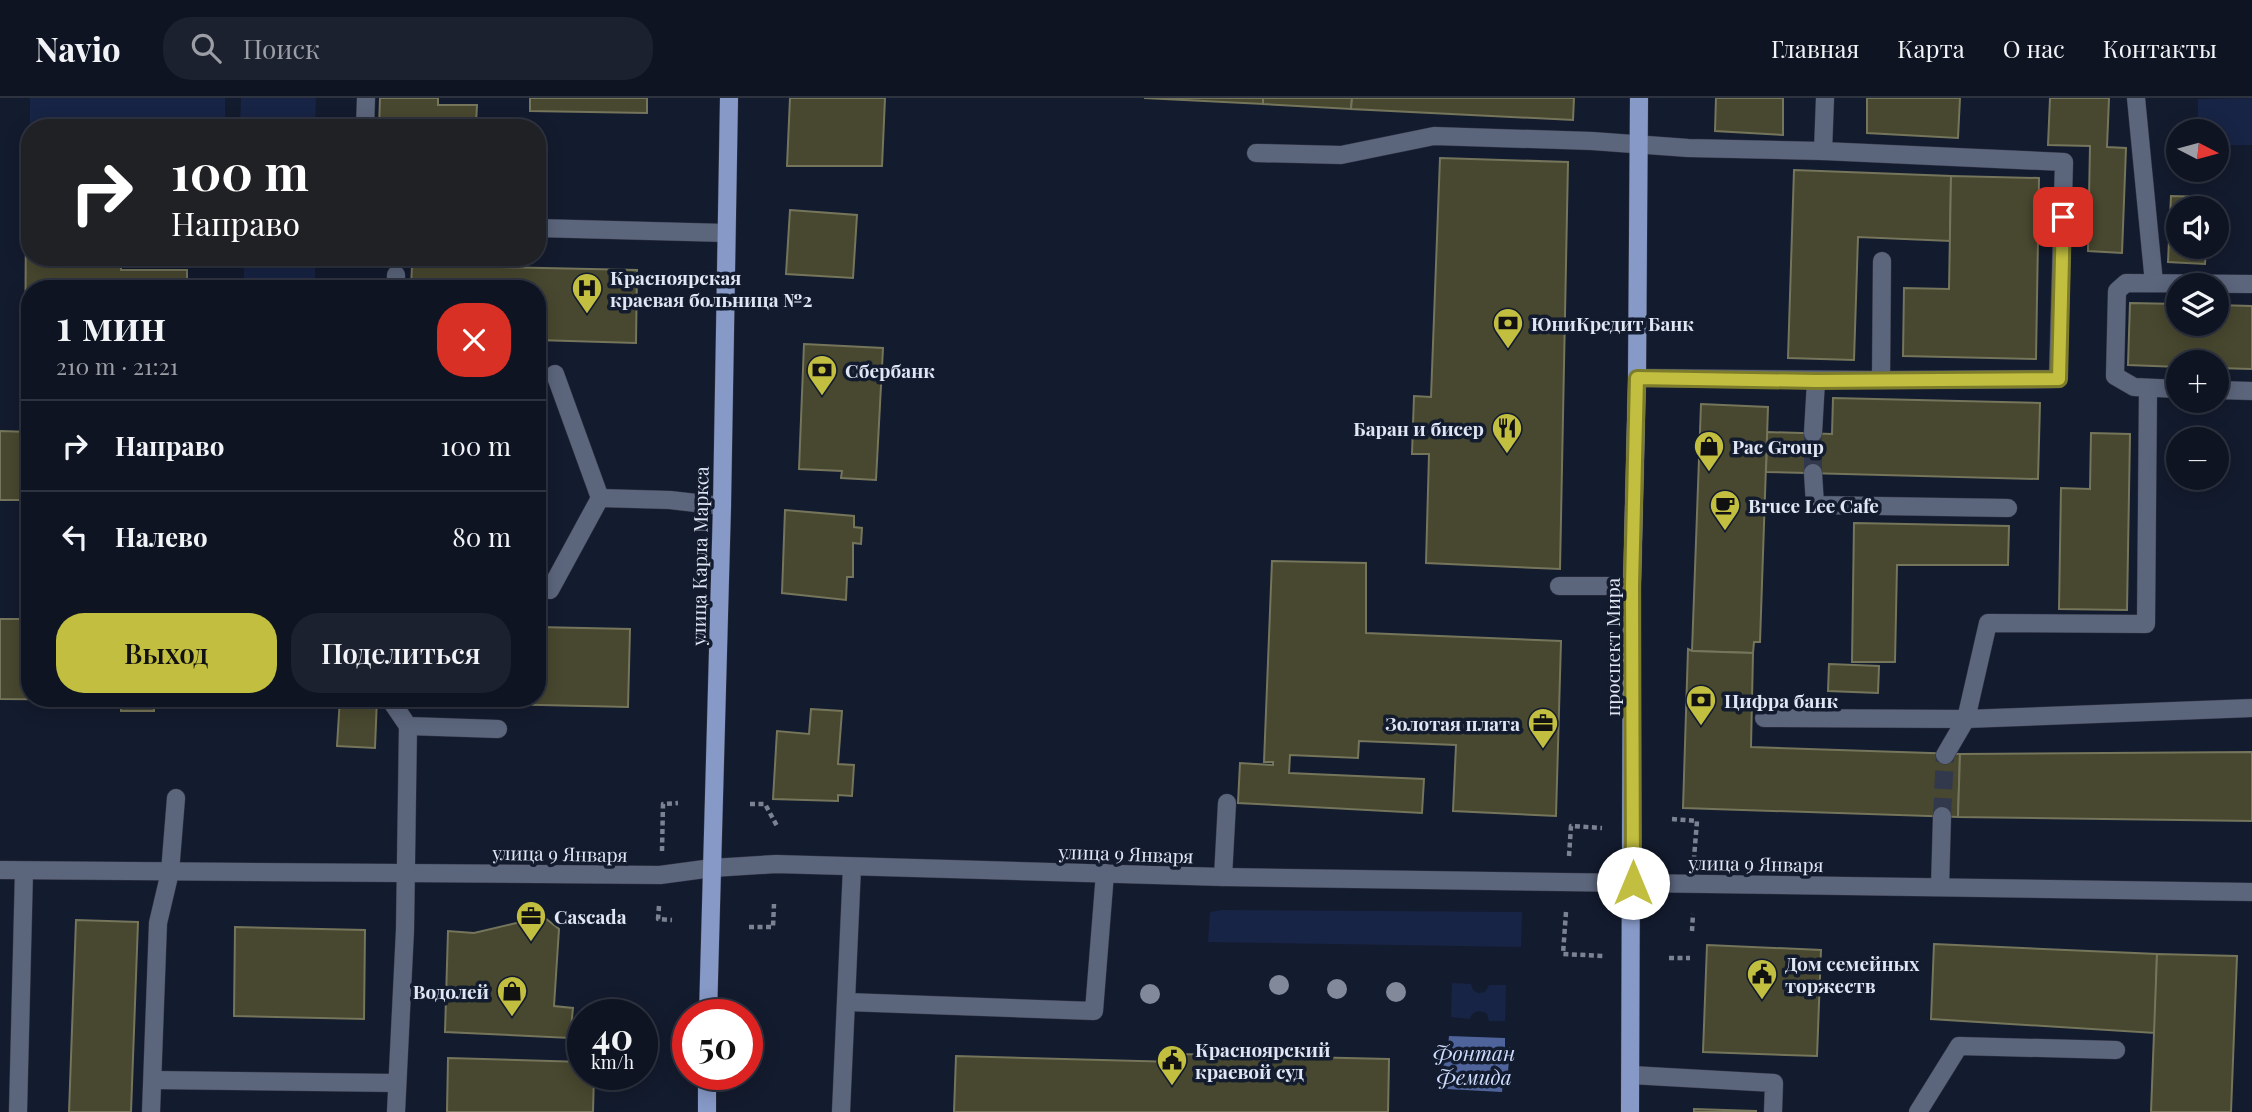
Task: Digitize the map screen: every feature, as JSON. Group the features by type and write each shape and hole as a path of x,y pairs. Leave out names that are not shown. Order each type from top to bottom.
{"main road":[{"name":"улица Карла Маркса","path":"708,999 722,506 729,98"},
{"name":"проспект Мира","path":"1630,1112 1633,883 1632,586 1639,98"},
{"path":"707,1090 707,1112"}],"street":[{"path":"365,119 366,98"},
{"path":"1823,151 1825,98"},
{"path":"2136,98 2154,283"},
{"path":"1256,153 1341,155 1434,136 2064,163 2059,379 1816,381 1637,378"},
{"path":"546,228 726,233"},
{"path":"1881,380 1882,261"},
{"path":"2166,389 2134,387 2115,376 2118,291 2126,283 2252,284"},
{"path":"550,590 600,498 555,374"},
{"path":"1814,433 1816,381"},
{"path":"1945,755 1966,719 1988,623 2146,624 2148,388"},
{"path":"2229,390 2252,391"},
{"path":"1813,473 1815,505 2008,508"},
{"path":"600,498 670,500 722,506"},
{"path":"1559,586 1632,586"},
{"path":"395,707 408,726 406,873 396,1112"},
{"path":"1764,718 1966,719 2252,708"},
{"path":"408,726 498,729"},
{"path":"151,1112 158,923 170,873 176,798"},
{"path":"1223,877 1227,803"},
{"path":"1940,887 1942,816"},
{"name":"улица 9 Января","path":"0,870 660,875 776,864 1223,877 2252,892"},
{"path":"841,1112 852,867"},
{"path":"18,1112 24,870"},
{"path":"847,1002 1094,1012 1105,873"},
{"path":"1918,1112 1959,1046 2116,1050"},
{"path":"1631,1075 1774,1083 1773,1112"},
{"path":"153,1080 397,1083"}],"path":[{"path":"662,857 663,804 678,803"},
{"path":"750,804 765,804 777,827"},
{"path":"1672,819 1697,821 1694,862"},
{"path":"1569,857 1571,826 1602,828"},
{"path":"749,927 773,927 774,904"},
{"path":"659,906 658,919 672,920"},
{"path":"1566,912 1563,954 1603,956"},
{"path":"1692,931 1693,914"},
{"path":"1669,958 1690,958"}],"shaded area":[{"path":"30,98 225,98 225,119 30,119"},
{"path":"241,98 316,98 315,119 240,119"},
{"path":"2252,98 2252,145 2230,145 2230,119 2198,119 2198,99"},
{"path":"244,266 315,266 315,279 244,279"},
{"path":"1210,912 1522,912 1521,947 1208,942"},
{"path":"1452,983 1471,984 1473,990 1478,993 1485,992 1489,985 1506,985 1505,1021 1489,1021 1487,1014 1479,1011 1470,1019 1451,1017"}],"water":[{"name":"Фонтан Фемида","path":"1449,1036 1505,1038 1505,1048 1510,1047 1507,1084 1503,1083 1502,1092 1446,1089 1447,1069 1439,1069 1440,1055 1447,1056"}],"building":[{"path":"380,98 438,98 438,105 477,105 476,119 379,119"},
{"path":"530,98 647,98 647,113 530,111"},
{"path":"790,98 885,98 882,166 787,166"},
{"path":"1144,98 1263,98 1263,104"},
{"path":"1263,98 1352,98 1351,109 1263,104"},
{"path":"1352,98 1574,98 1573,120 1351,109"},
{"path":"1716,98 1783,98 1783,135 1715,131"},
{"path":"1867,98 1960,98 1958,138 1867,133"},
{"path":"2050,98 2109,98 2107,147 2126,148 2122,253 2088,251 2090,146 2048,145"},
{"path":"1440,158 1568,162 1560,569 1426,563 1429,454 1412,454 1414,396 1431,397"},
{"path":"1794,170 1951,176 1950,241 1858,237 1854,360 1788,358"},
{"path":"1951,176 2039,178 2036,359 1903,356 1904,288 1949,289"},
{"path":"790,210 857,215 853,278 786,274"},
{"path":"2168,259 2205,259 2205,264 2168,262"},
{"path":"26,266 121,266 121,270 187,270 187,280 26,280"},
{"name":"Красноярская краевая больница №2","path":"412,266 637,270 636,343 546,340 546,280 411,280"},
{"path":"2130,303 2166,304 2166,336 2229,336 2229,305 2252,306 2252,369 2229,368 2229,350 2166,350 2166,366 2128,365"},
{"path":"804,344 883,348 876,480 841,478 842,471 799,469"},
{"path":"1833,398 2040,403 2038,479 1766,472 1767,432 1832,434"},
{"path":"1701,404 1768,407 1760,642 1754,642 1753,653 1692,651"},
{"path":"0,431 21,432 21,500 0,500"},
{"path":"2091,433 2130,434 2127,610 2059,609 2061,488 2090,489"},
{"path":"785,510 854,516 854,527 862,528 861,544 853,543 853,577 847,577 846,600 782,593"},
{"path":"1854,523 2009,526 2008,565 1897,565 1895,662 1852,662"},
{"path":"1272,561 1366,563 1366,633 1561,641 1556,816 1453,811 1456,745 1359,741 1358,758 1290,755 1289,773 1424,779 1422,813 1238,803 1240,763 1273,765 1273,762 1264,762"},
{"path":"0,619 21,619 21,699 0,699"},
{"path":"546,627 630,629 628,707 546,705"},
{"path":"1688,649 1753,653 1751,747 1960,754 1958,817 1683,808"},
{"path":"1829,664 1879,666 1878,693 1828,691"},
{"path":"121,707 154,707 154,711 121,711"},
{"path":"339,707 377,707 375,748 337,746"},
{"path":"811,709 842,711 838,764 854,765 852,796 838,795 838,801 773,799 777,731 809,734"},
{"path":"2252,752 2252,821 1958,817 1960,754"},
{"path":"537,918 545,918 559,929 554,1006 567,1007 567,1038 445,1032 448,931 474,933"},
{"path":"76,920 138,922 131,1112 69,1112"},
{"path":"235,927 365,930 364,1019 234,1016"},
{"path":"1934,944 2157,954 2155,1033 1931,1019"},
{"name":"Дом семейных торжеств","path":"1707,945 1821,950 1817,1056 1703,1052"},
{"path":"2157,954 2237,956 2231,1112 2151,1112"},
{"name":"Красноярский краевой суд","path":"1177,1054 1389,1059 1388,1112 954,1112 956,1056 1177,1062"},
{"path":"448,1058 567,1062 567,1090 594,1090 593,1112 447,1112"},
{"path":"1694,1109 1756,1111 1756,1112 1694,1112"}],"tunnel":[{"path":"1813,433 1813,473"},
{"path":"1942,816 1945,755"}],"place":[{"name":"Красноярская краевая больница №2","path":"587,315"},
{"name":"ЮниКредит Банк","path":"1508,350"},
{"name":"Сбербанк","path":"822,397"},
{"name":"Баран и бисер","path":"1507,455"},
{"name":"Pac Group","path":"1709,473"},
{"name":"Bruce Lee Cafe","path":"1725,532"},
{"name":"Цифра банк","path":"1701,727"},
{"name":"Золотая плата","path":"1543,750"},
{"name":"Cascada","path":"531,943"},
{"name":"Дом семейных торжеств","path":"1762,1001"},
{"name":"Водолей","path":"512,1018"},
{"name":"Красноярский краевой суд","path":"1172,1087"}],"route":[{"path":"1633,883 1632,586 1637,378 1816,381 2059,379 2063,217"}]}
